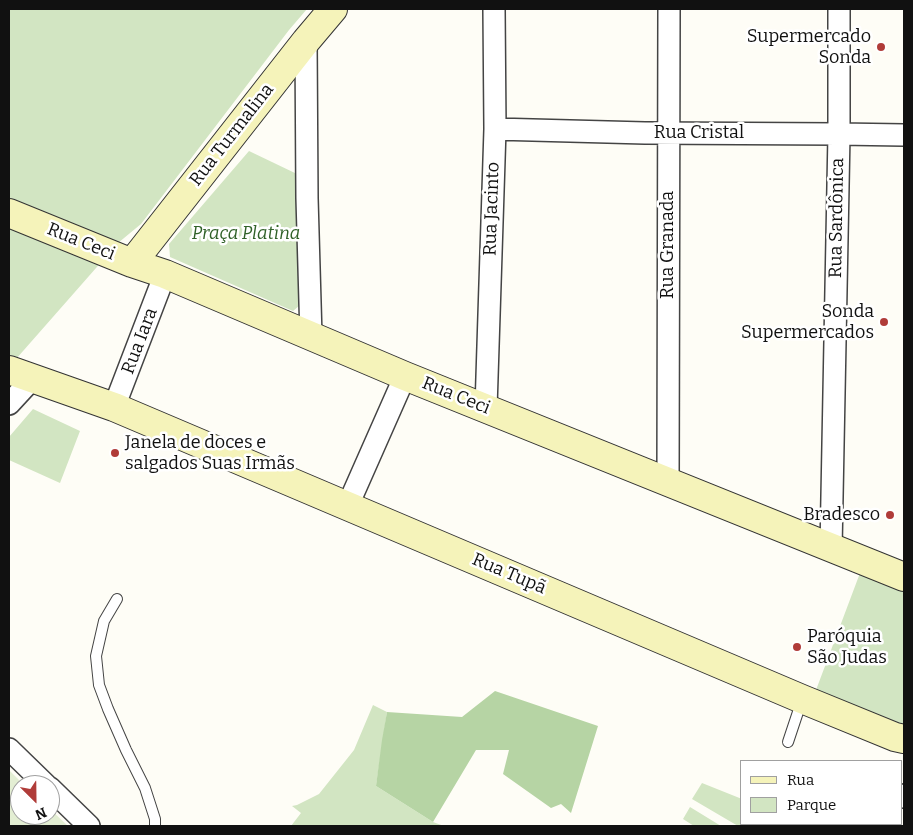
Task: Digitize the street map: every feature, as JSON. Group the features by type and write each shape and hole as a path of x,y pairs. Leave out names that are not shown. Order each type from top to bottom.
{"main road":[{"name":"Rua Turmalina","path":"132,263 333,9"},
{"name":"Rua Ceci","path":"9,213 132,263 165,274 405,376 904,577"},
{"name":"Rua Tupã","path":"21,374 114,408 348,505 802,699 904,739"}],"street":[{"name":"Rua Jacinto","path":"486,408 495,129 494,9"},
{"name":"Rua Granada","path":"668,482 669,9"},
{"name":"Rua Sardônica","path":"831,548 839,134 839,9"},
{"path":"306,41 307,198 311,337"},
{"name":"Rua Cristal","path":"495,129 904,135"},
{"name":"Rua Iara","path":"114,408 165,274"},
{"path":"9,404 21,374"},
{"path":"348,505 405,376"},
{"path":"9,749 36,775"},
{"path":"60,798 90,826"}],"lane":[{"path":"117,600 104,621 96,656 100,685 108,709 145,788 155,819 155,826"},
{"path":"788,742 802,699"}],"green space":[{"path":"9,9 307,9 141,224 118,243 9,367"},
{"name":"Praça Platina","path":"249,151 297,174 299,306 293,311 170,257 169,244"},
{"path":"33,409 80,431 60,483 9,460 9,437"},
{"path":"860,573 904,588 904,730 813,698"},
{"path":"495,691 598,726 571,813 561,804 551,808 503,774 509,750 476,750 433,822 376,786 387,712 462,717"},
{"path":"373,705 387,712 376,786 433,822 444,826 291,826 301,813 292,806 319,794 354,750"},
{"path":"9,770 14,775 10,775 10,825 60,825 60,818 68,826 9,826"},
{"path":"702,783 740,798 740,825 766,826 738,826 692,799"},
{"path":"690,807 721,826 694,826 683,819"}],"place":[{"name":"Supermercado Sonda","path":"881,47"},
{"name":"Sonda Supermercados","path":"884,322"},
{"name":"Janela de doces e salgados Suas Irmãs","path":"115,453"},
{"name":"Bradesco","path":"890,515"},
{"name":"Paróquia São Judas","path":"797,647"}]}
